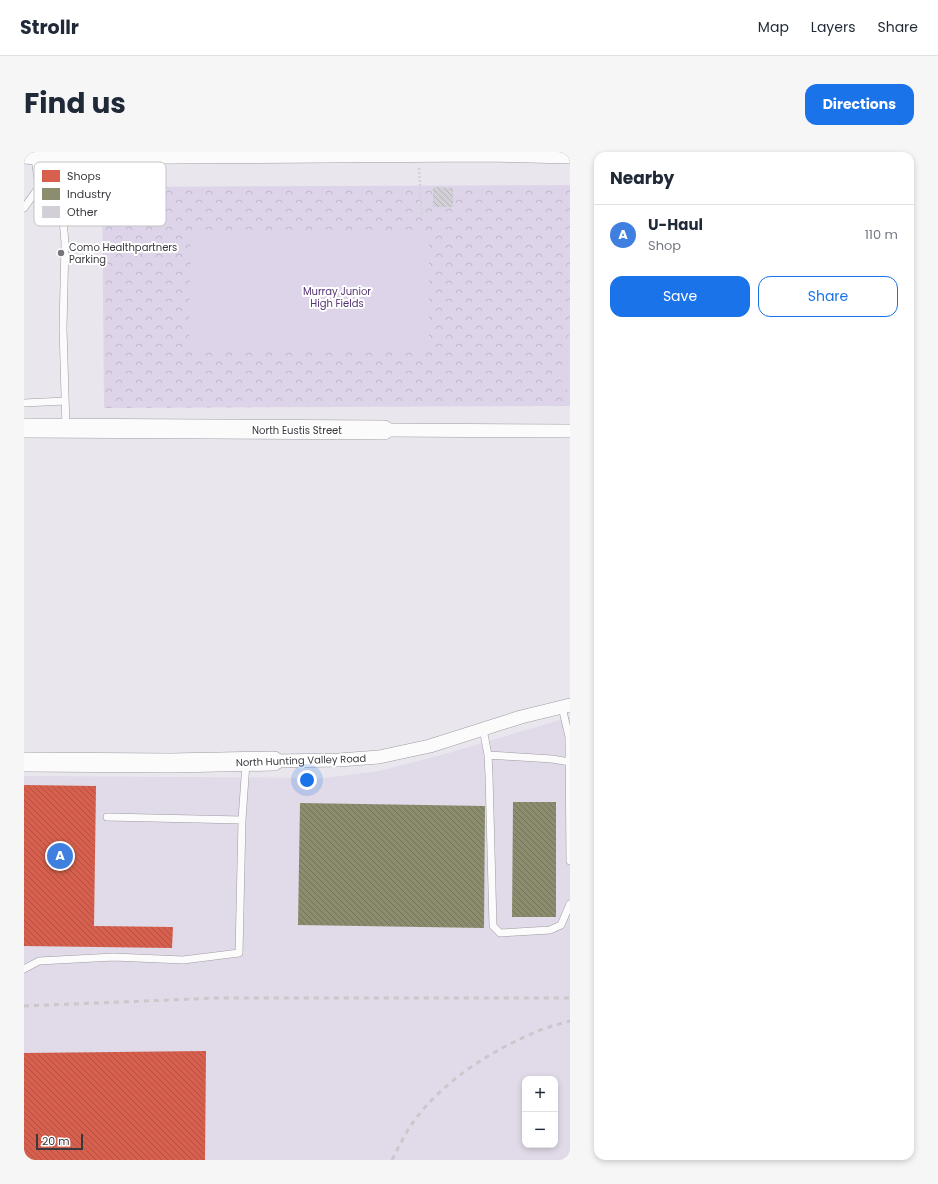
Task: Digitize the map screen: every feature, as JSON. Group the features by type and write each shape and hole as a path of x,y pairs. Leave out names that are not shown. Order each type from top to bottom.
{"main road":[{"name":"North Eustis Street","path":"24,428 384,430"},
{"name":"North Hunting Valley Road","path":"24,762 171,763 274,761"}],"street":[{"path":"30,157 346,154 418,156 484,154 570,157"},
{"name":"North Eustis Street","path":"384,430 570,431"},
{"name":"North Hunting Valley Road","path":"274,761 379,758 430,746 521,716 566,706"}],"lane":[{"path":"30,157 34,170"},
{"path":"24,208 34,194"},
{"path":"64,226 65,243 63,328 66,428"},
{"path":"24,403 65,401"},
{"path":"566,706 569,737 570,861"},
{"path":"483,729 488,755 493,926 500,933 550,930 561,925 570,904"},
{"path":"488,755 552,759 569,762"},
{"path":"24,969 39,961 114,957 183,960 239,953 242,820 246,762"},
{"path":"107,817 242,820"}],"path":[{"path":"418,156 422,216"}],"shaded area":[{"path":"570,717 570,1160 24,1160 24,776 324,778 379,771 445,754"}],"green space":[{"name":"Murray Junior High Fields","path":"570,185 570,406 104,408 102,226 166,226 166,187"},
{"path":"191,230 429,233 429,349 189,347"},
{"path":"570,327 570,390 560,390"}],"building: Shops":[{"path":"24,785 96,786 94,926 173,927 172,948 24,946"},
{"path":"206,1051 205,1160 24,1160 24,1053"}],"building: Industry":[{"path":"513,802 556,802 556,917 512,917"},
{"path":"300,803 485,806 484,928 298,925"}],"building: Other":[{"path":"433,187 453,188 453,207 433,207"}],"railway":[{"path":"24,1006 216,998 570,998"},
{"path":"392,1160 403,1138 423,1109 468,1069 520,1039 538,1031 570,1021"}],"place":[{"name":"Como Healthpartners Parking","path":"61,253"},
{"name":"U-Haul","path":"60,856"}]}
